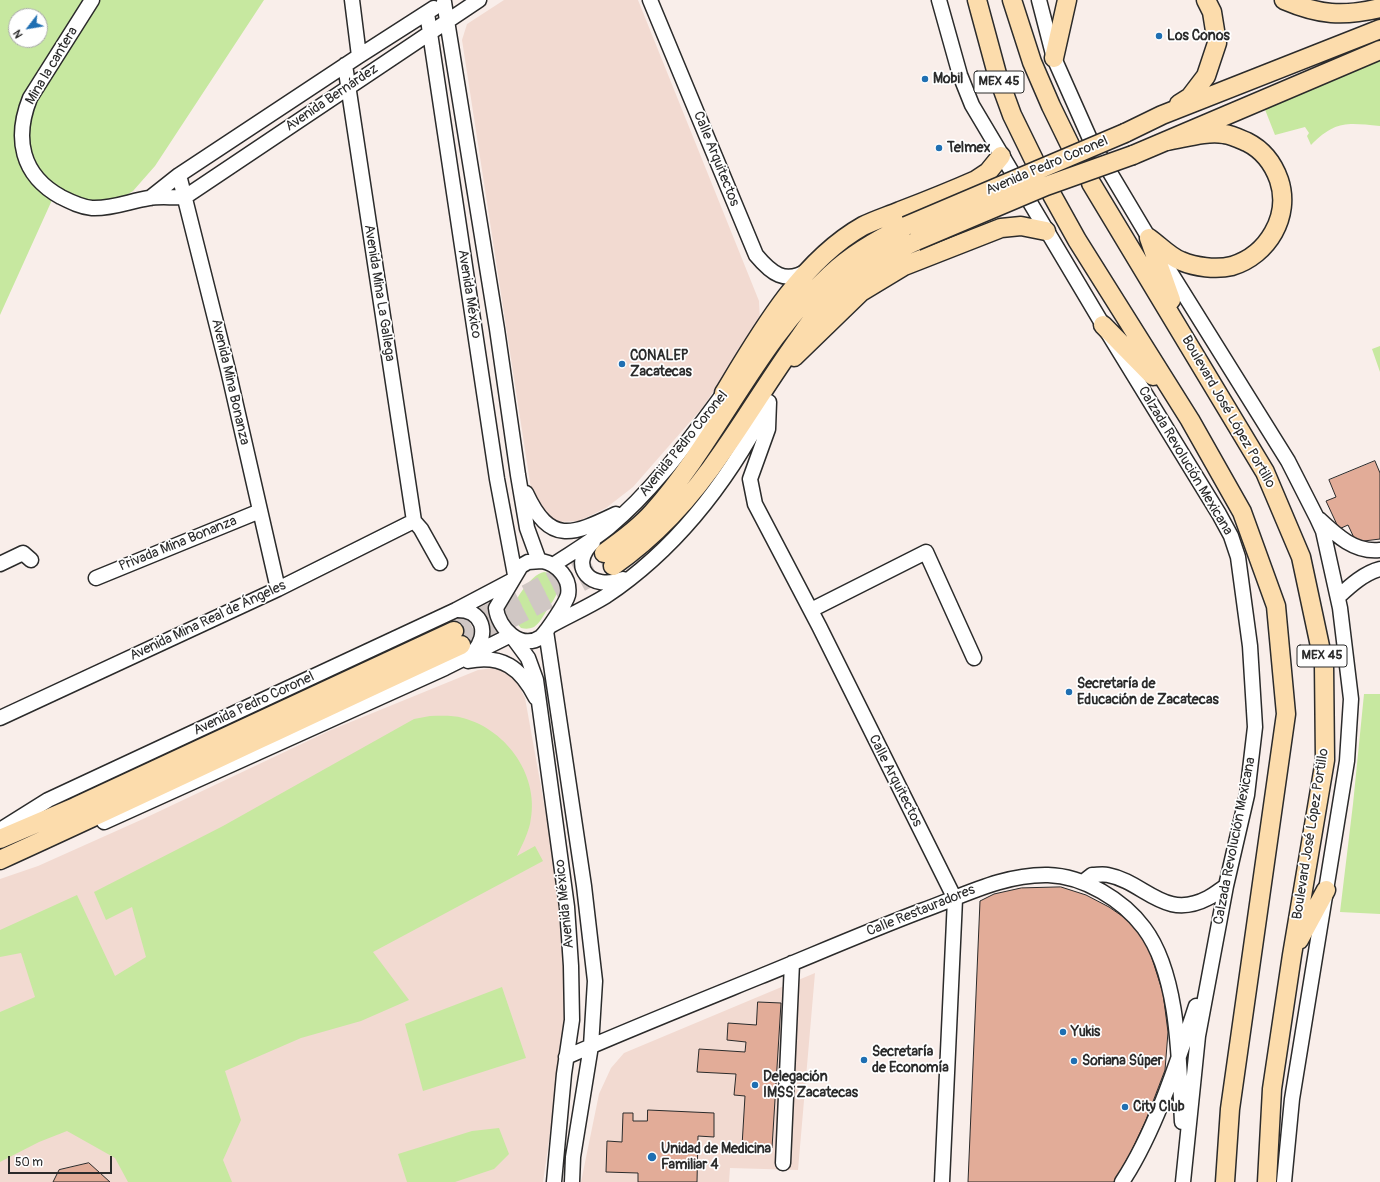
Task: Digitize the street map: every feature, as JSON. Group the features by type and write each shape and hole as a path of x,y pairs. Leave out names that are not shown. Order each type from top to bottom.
{"main road":[{"name":"MEX 45","path":"977,0 997,74 1012,116 1034,160"},
{"name":"MEX 45","path":"1012,0 1032,62 1071,147"},
{"path":"1054,58 1067,0"},
{"path":"1162,115 1190,97 1206,76 1217,44 1212,12 1206,0"},
{"path":"1284,0 1300,7 1325,13 1349,14 1380,8"},
{"name":"Avenida Pedro Coronel","path":"1380,29 1162,115 1125,133 906,226 868,246 828,276 793,315 757,364 687,471 653,513 636,529 609,559 653,536 697,487 723,452 772,376 820,310 842,286 872,264 916,241 1046,186 1133,155 1380,50"},
{"path":"1149,238 1180,261 1204,267 1230,266 1239,263 1264,245 1273,234 1280,218 1283,201 1277,174 1263,152 1254,145 1224,134 1209,134 1167,141"},
{"path":"724,393 756,338 778,308 813,266 844,239 865,226 984,176 1002,156"},
{"path":"984,176 997,188 1005,206 1007,227"},
{"name":"Boulevard José López Portillo","path":"1091,183 1184,335 1265,472 1301,557 1324,665 1325,760 1292,955 1272,1089 1267,1182"},
{"name":"MEX 45","path":"1052,194 1078,240 1190,420 1242,512 1276,606 1286,714 1230,1109 1225,1182"},
{"path":"772,376 799,354 845,306 861,292 904,266 940,251 1007,227 1021,226 1046,230"},
{"path":"1149,238 1184,335"},
{"path":"1103,325 1146,368 1190,420"},
{"name":"Avenida Pedro Coronel","path":"0,839 460,645"},
{"name":"Avenida Pedro Coronel","path":"0,862 310,714 460,645"},
{"path":"1292,955 1326,890"}],"street":[{"name":"Mina la cantera","path":"92,0 28,104 23,116 22,141 26,160 37,177 51,191 73,203 91,208 112,207 150,198"},
{"path":"352,0 359,56"},
{"name":"Avenida Bernárdez","path":"185,197 348,87 447,23 467,4 479,0"},
{"name":"Calle Arquitectos","path":"650,0 756,255 767,268 780,276 791,277 802,273 813,266"},
{"name":"Calzada Revolución Mexicana","path":"939,0 956,61 972,105 1103,325 1219,514 1231,536 1238,557 1250,646 1255,727 1247,795 1226,886 1198,1036 1183,1182"},
{"path":"1039,0 1054,58 1090,138 1149,238 1288,461 1317,518 1323,531 1338,597 1351,699 1347,761 1292,1099 1284,1182"},
{"name":"Avenida Bernárdez","path":"150,198 179,175 445,1"},
{"name":"Avenida México","path":"445,1 447,23 497,329 518,475 528,528 539,562"},
{"name":"Avenida México","path":"427,13 513,578"},
{"name":"Avenida Mina La Gallega","path":"345,66 414,521"},
{"name":"Avenida Mina Bonanza","path":"179,175 228,370 278,589"},
{"path":"150,198 185,197"},
{"name":"Avenida Pedro Coronel","path":"553,565 608,528 633,506 668,468 724,393 757,364"},
{"path":"548,628 605,596 636,574 684,529 727,474 753,433 769,402 772,376"},
{"name":"Calle Arquitectos","path":"769,402 768,429 750,479 755,504 811,610 955,899 942,1182"},
{"path":"518,475 537,514 552,528 562,531 576,531 588,528 633,506"},
{"name":"Privada Mina Bonanza","path":"96,578 260,511"},
{"path":"1317,518 1348,544 1372,551 1380,550"},
{"path":"414,521 421,529 440,563"},
{"name":"Avenida Mina Real de Ángeles","path":"0,718 278,589 414,521"},
{"path":"608,528 588,547 584,554 582,560 583,568 587,576 594,581 609,584 636,574"},
{"path":"811,610 926,552 974,658"},
{"path":"0,564 24,553 31,560"},
{"path":"528,562 539,562 553,565 563,574 567,582 568,596 548,628 537,640 521,639 511,635 500,622 496,608 521,566 528,562"},
{"path":"1338,597 1353,584 1380,569"},
{"name":"Avenida Pedro Coronel","path":"0,830 48,800 456,610 513,578"},
{"path":"456,610 470,611 478,618 482,627 483,636 480,646 473,653 460,645"},
{"name":"Avenida México","path":"548,628 590,932 594,981 591,1046 573,1157 572,1182"},
{"name":"Avenida México","path":"511,635 533,667 567,907 572,966 572,1020 566,1057 554,1182"},
{"name":"Avenida Pedro Coronel","path":"0,862 52,845 445,668 460,645 511,635"},
{"path":"445,668 483,658 501,661 516,670 528,683 538,703"},
{"path":"1083,882 1092,874 1108,875 1124,881 1163,903 1185,905 1207,899 1226,886"},
{"name":"Calle Restauradores","path":"566,1057 887,924 955,899 982,886 1014,878 1049,875 1083,882 1106,895 1127,910 1144,928 1156,949 1166,976 1172,1005 1178,1059 1184,1165"},
{"path":"783,1163 792,963"},
{"path":"1122,1182 1138,1158 1178,1059 1196,1005 1208,976"}],"shaded area":[{"name":"CONALEP Zacatecas","path":"504,0 638,0 759,301 760,321 703,407 633,487 606,508 579,521 558,522 544,514 531,489 462,40 467,24"},
{"path":"493,668 509,673 516,680 525,698 564,914 566,1025 543,1182 0,1182 0,879 38,866 143,819 331,730 478,670"},
{"path":"815,973 798,1170 730,1168 729,1182 581,1182 599,1094 611,1068 624,1053"}],"green space":[{"path":"0,0 264,0 155,166 133,191 112,204 91,203 57,189 0,315"},
{"path":"1380,56 1380,126 1359,124 1342,125 1328,131 1311,145 1307,136 1309,133 1305,127 1275,135 1264,107"},
{"path":"1380,346 1380,372 1372,349"},
{"path":"544,572 557,577 559,587 557,593 541,619 534,627 526,629 521,628 512,618 512,612 517,598 533,578"},
{"path":"1364,694 1380,694 1380,914 1340,912"},
{"path":"430,716 459,717 479,724 494,733 518,758 526,773 532,807 529,828 517,856 535,846 543,861 373,952 409,1000 361,1021 301,1038 225,1071 241,1120 223,1160 232,1182 128,1182 115,1158 67,1131 39,1142 0,1162 0,1012 35,997 21,953 0,957 0,930 77,895 115,976 146,957 132,907 106,920 94,892 223,826 414,719"},
{"path":"502,987 526,1058 423,1091 405,1024"},
{"path":"499,1128 509,1154 494,1169 455,1182 407,1182 398,1154 472,1131"}],"building":[{"path":"1375,461 1380,473 1380,539 1356,542 1348,525 1339,529 1326,501 1336,497 1329,480"},
{"path":"1061,887 1086,895 1109,907 1125,918 1141,933 1150,952 1163,993 1168,1032 1165,1070 1146,1120 1131,1152 1114,1182 968,1182 980,901 994,894 1021,888"},
{"name":"Delegación IMSS Zacatecas","path":"758,1002 781,1003 772,1148 742,1146 745,1096 734,1095 736,1074 697,1072 699,1049 745,1052 746,1042 727,1040 728,1023 756,1025"},
{"name":"Unidad de Medicina Familiar 4","path":"648,1110 714,1113 714,1137 698,1136 697,1182 638,1182 638,1173 606,1172 607,1141 622,1142 623,1113 633,1113 633,1121 647,1121"},
{"path":"89,1163 110,1182 53,1182 59,1170"}],"tunnel":[{"path":"454,631 604,553"},
{"path":"461,645 613,566"}],"place":[{"name":"Los Conos","path":"1159,36"},
{"name":"Mobil","path":"925,79"},
{"name":"Telmex","path":"939,148"},
{"name":"CONALEP Zacatecas","path":"622,364"},
{"name":"Secretaría de Educación de Zacatecas","path":"1069,692"},
{"name":"Yukis","path":"1063,1032"},
{"name":"Secretaría de Economía","path":"864,1060"},
{"name":"Soriana Súper","path":"1074,1061"},
{"name":"Delegación IMSS Zacatecas","path":"755,1085"},
{"name":"City Club","path":"1125,1107"},
{"name":"Unidad de Medicina Familiar 4","path":"652,1157"}]}
